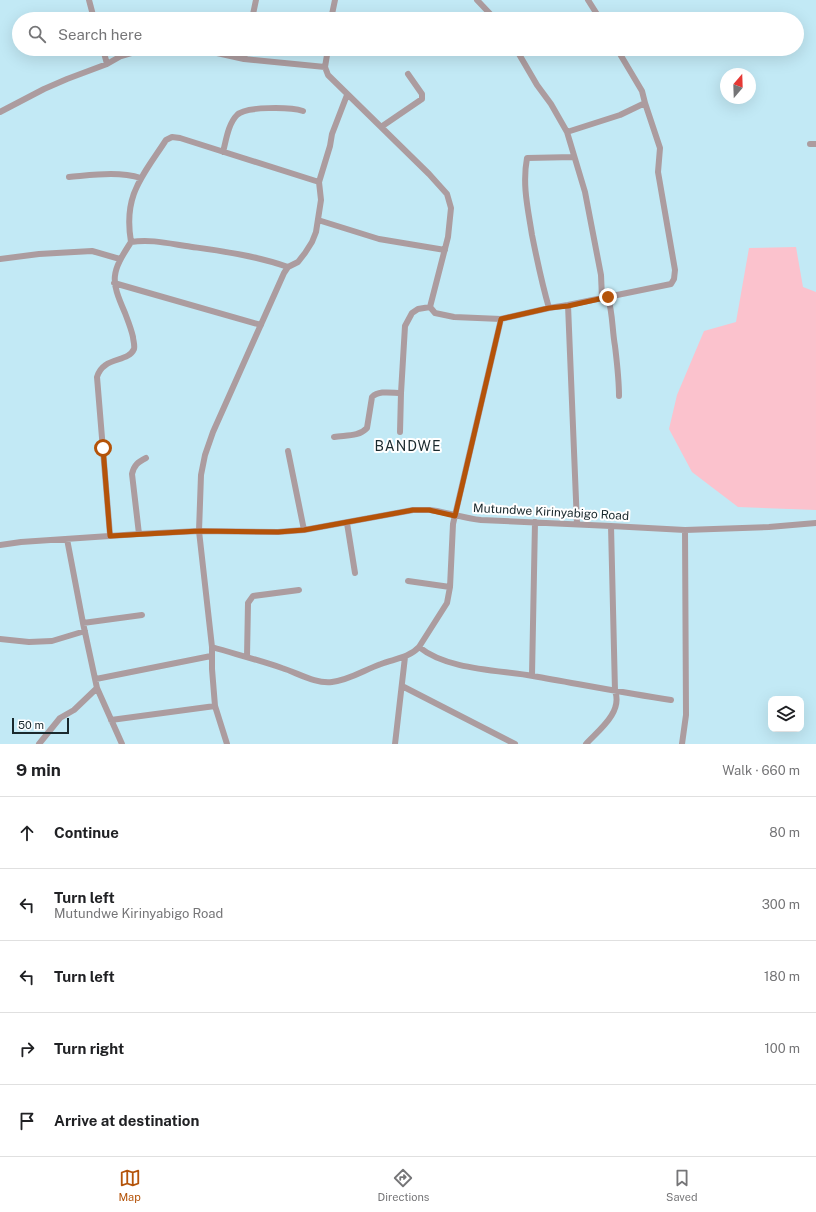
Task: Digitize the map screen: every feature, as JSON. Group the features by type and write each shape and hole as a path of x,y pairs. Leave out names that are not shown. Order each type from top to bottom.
{"street":[{"path":"88,0 92,12"},
{"path":"253,12 256,0"},
{"path":"333,12 335,0"},
{"path":"477,0 488,12"},
{"path":"588,0 596,12"},
{"path":"105,56 107,64"},
{"path":"0,112 44,89 107,64 121,56"},
{"path":"229,56 325,68"},
{"path":"327,56 325,68 328,75 429,174 447,194 451,208 448,237 430,307"},
{"path":"520,56 567,132 585,192 605,297 614,324 619,396"},
{"path":"430,307 435,313 454,318 501,319 671,284 674,279 675,270 658,172 660,148 642,91 621,56"},
{"path":"381,127 422,99 422,94 408,74"},
{"path":"226,744 215,706 211,656 212,647 199,531 201,475 205,455 213,432 288,267 298,262 312,242 318,220 321,200 319,182 330,146 332,134 347,94"},
{"path":"567,132 620,115 645,103"},
{"path":"223,152 230,126 237,114 248,109 275,108 297,109 303,111"},
{"path":"110,536 97,377 102,367 126,356 134,349 135,346 132,330 116,293 114,283 115,274 120,259 131,242 128,229 128,212 135,188 166,140 172,137 180,138 319,182"},
{"path":"549,308 541,282 527,211 524,172 527,158 574,157"},
{"path":"69,177 97,174 128,174 141,178"},
{"path":"318,220 379,239 445,250"},
{"path":"131,242 149,241 231,252 263,259 288,267"},
{"path":"0,259 39,254 92,251 120,259"},
{"path":"114,283 261,325"},
{"path":"568,306 577,524"},
{"path":"400,432 405,326 412,313 418,309 430,307"},
{"path":"212,647 284,668 316,680 330,682 352,677 369,668 405,656 420,647 446,603 450,588 455,516 501,319"},
{"path":"334,437 364,432 367,428 372,396 375,394 401,393"},
{"path":"288,451 304,530"},
{"path":"139,534 132,474 137,463 146,458"},
{"name":"Mutundwe Kirinyabigo Road","path":"0,546 21,542 139,534 199,531 278,532 304,530 413,510 429,510 481,520 685,530 769,527 816,523"},
{"path":"532,675 535,522"},
{"path":"347,523 355,573"},
{"path":"586,744 614,712 618,698 615,691 612,526"},
{"path":"682,744 686,715 685,530"},
{"path":"67,539 83,622 98,688 122,744"},
{"path":"408,581 450,588"},
{"path":"247,657 248,603 250,598 253,596 299,590"},
{"path":"83,622 142,616"},
{"path":"0,639 29,642 52,641 85,631"},
{"path":"420,647 423,650 449,662 465,666 532,675 671,700"},
{"path":"96,679 211,656"},
{"path":"395,744 405,656"},
{"path":"402,686 515,744"},
{"path":"39,744 60,718 74,710 98,688"},
{"path":"111,720 215,706"}],"shaded area":[{"path":"796,247 803,287 816,292 816,510 738,507 692,472 669,429 677,395 704,331 736,322 749,248"}],"district":[{"name":"BANDWE","path":"408,446"}],"route":[{"path":"103,448 110,536 199,531 278,532 304,530 413,510 444,512 455,516 501,319 608,297"}]}
